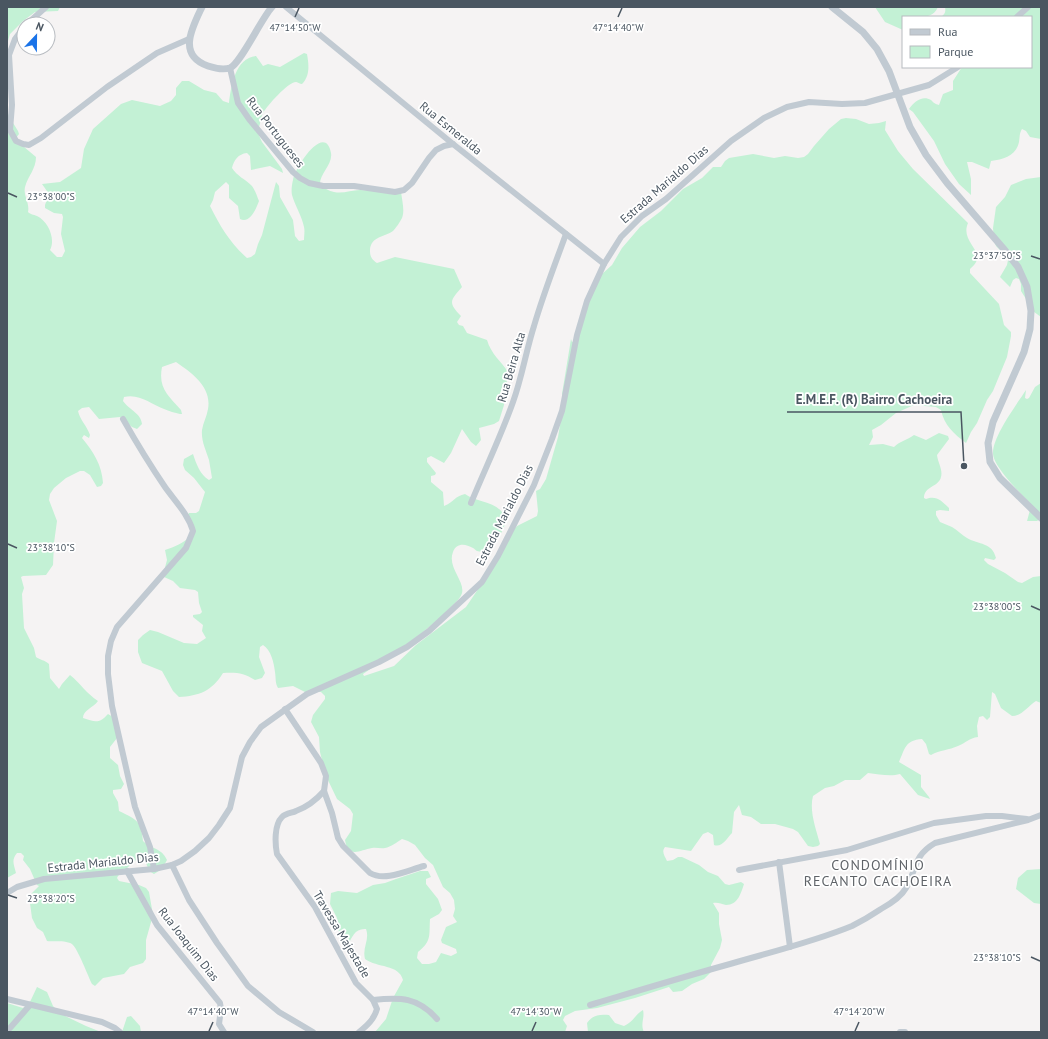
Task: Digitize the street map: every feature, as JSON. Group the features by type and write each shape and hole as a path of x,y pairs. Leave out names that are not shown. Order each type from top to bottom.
{"street":[{"path":"36,16 46,7"},
{"path":"202,7 192,27 189,39 192,55 202,64 216,69 230,68 238,60 272,7"},
{"name":"Rua Esmeralda","path":"286,7 453,144 604,264"},
{"path":"832,7 863,32 877,49 889,71 910,127 926,155 1018,267 1027,287 1031,311 1030,329 1024,352 993,422 988,442 990,462 1000,478 1041,518"},
{"path":"1018,16 1028,7"},
{"path":"16,38 9,55 12,104 10,130 16,141 29,145 41,138 107,87 151,57 189,39"},
{"name":"Rua Portugueses","path":"230,68 238,103 249,119 293,172 309,183 323,186 354,186 395,192 404,190 412,183 428,158 436,150 453,144"},
{"name":"Estrada Marialdo Dias","path":"7,893 17,887 44,879 154,869 172,865 195,852 209,838 230,808 242,757 250,742 261,727 307,694 379,662 407,647 429,631 482,582 498,556 534,484 552,439 562,411 577,335 587,300 604,264 621,237 642,216 666,199 731,141 764,118 787,107 809,102 865,104 929,85 956,68"},
{"name":"Rua Beira Alta","path":"471,503 520,384 523,364 534,326 566,234"},
{"path":"123,419 137,444 165,487 188,518 193,531 186,548 117,627 111,641 108,656 108,674 112,706 135,807 150,847 154,869"},
{"path":"285,709 321,763 326,776 324,791 332,813 338,838 343,846 376,877 387,877 424,866"},
{"name":"Travessa Majestade","path":"324,791 312,803 281,817 277,829 277,854 315,907 356,983 373,1000"},
{"path":"590,1004 790,947 853,925 898,898 906,889 912,878 921,854 935,843 1028,820 1041,815"},
{"path":"739,870 847,850 934,823 986,816 1015,817 1028,820"},
{"path":"779,862 790,947"},
{"path":"172,865 189,900 217,943 248,986 279,1012 313,1032"},
{"name":"Rua Joaquim Dias","path":"127,871 157,925 220,1003 222,1009 219,1024 224,1032"},
{"path":"359,1032 368,1025 375,1016 377,1009 373,1000 401,998 414,1001 430,1011 437,1018"},
{"path":"7,999 102,1022 120,1032"},
{"path":"7,1030 30,1005"},
{"path":"900,1032 905,1032"}],"green space":[{"path":"7,7 60,7 58,11 35,12 30,16 16,16 16,28 10,34 7,49"},
{"path":"875,7 938,7 932,14 927,16 902,16 902,30 885,22"},
{"path":"945,7 1041,7 1041,139 1030,137 1026,131 1022,129 1015,151 1005,158 991,161 989,169 972,162 967,162 971,179 971,195 959,184 945,164 934,141 913,112 909,109 913,104 924,98 939,105 943,94 953,90 953,81 961,68 1032,68 1032,16 942,16 945,13"},
{"path":"304,53 307,54 308,66 308,74 305,81 302,84 296,82 292,83 278,95 263,113 257,131 262,142 282,169 283,173 270,166 251,170 250,156 247,153 239,156 235,160 232,168 252,186 259,201 250,218 244,220 240,219 238,206 229,198 229,185 226,182 215,192 210,206 230,240 247,258 255,254 262,235 276,182 279,186 280,197 293,220 295,236 299,241 304,240 303,223 292,195 293,180 299,166 310,150 317,144 323,142 328,145 331,157 320,181 320,185 323,187 330,191 337,192 360,190 391,193 401,192 403,209 402,218 393,231 373,242 370,250 372,259 377,263 395,257 454,269 462,287 452,301 452,304 461,316 457,322 459,325 463,326 467,333 487,340 494,353 508,372 504,405 499,421 479,428 481,440 476,446 471,442 462,429 451,453 444,463 431,456 427,458 427,462 436,473 435,475 431,476 431,482 443,492 444,506 459,496 465,494 498,508 504,517 504,527 497,540 487,551 477,551 470,546 464,545 459,545 454,549 452,563 462,588 462,593 459,599 431,625 410,642 363,674 364,676 394,666 416,645 466,607 489,573 505,539 517,526 537,516 536,491 540,489 546,479 558,437 561,419 564,414 565,402 562,394 571,339 572,342 576,340 587,303 602,274 612,265 622,248 640,227 661,211 683,189 702,178 713,167 721,167 729,158 753,154 774,158 785,156 798,158 804,157 829,129 841,119 856,119 869,124 886,121 885,130 898,151 913,169 968,223 966,230 967,237 976,253 977,258 976,263 970,269 970,273 999,304 1004,325 1011,332 1007,357 993,391 966,443 950,429 944,420 941,410 936,407 914,405 896,413 872,430 873,437 869,445 883,444 894,447 914,435 926,440 939,433 948,436 949,439 937,455 941,469 940,480 926,491 924,498 936,498 949,508 949,511 936,511 936,515 940,522 952,527 967,538 988,546 991,549 996,558 994,560 985,558 984,560 988,564 1022,583 1033,577 1041,576 1041,703 1036,701 1022,713 1012,716 1001,708 995,694 992,692 990,717 987,720 983,716 979,717 977,726 978,737 972,738 961,745 931,755 929,754 926,744 922,739 909,743 904,749 899,762 921,775 921,787 930,799 918,795 900,774 888,775 868,773 860,780 845,780 834,786 825,788 813,796 812,802 814,820 820,844 818,846 808,846 798,832 793,829 775,824 761,824 751,817 742,815 739,805 734,812 732,833 722,844 717,846 714,845 713,835 708,832 703,834 691,851 665,847 663,852 667,861 682,857 718,876 725,884 729,885 741,882 744,884 738,898 733,903 726,905 713,903 719,913 719,924 722,940 720,948 711,965 711,972 704,979 692,984 682,991 673,992 669,987 597,1008 575,1011 565,1016 563,1020 567,1026 565,1032 375,1032 386,1019 393,998 403,980 397,971 365,959 364,951 367,937 366,929 359,930 353,936 348,945 345,943 339,934 337,918 330,904 331,893 338,891 357,893 373,885 385,883 420,871 428,871 431,877 426,879 426,884 438,899 442,910 439,914 430,919 428,941 418,952 417,958 422,964 429,964 436,962 441,953 451,956 457,953 456,949 442,943 441,940 446,927 457,922 453,916 455,909 454,900 450,893 443,887 433,865 425,858 415,845 402,839 392,846 385,848 374,848 355,852 349,850 345,840 351,831 353,814 350,809 337,799 326,776 320,752 319,737 311,722 313,715 325,699 325,696 321,692 305,692 293,686 278,688 272,657 266,647 263,645 260,647 259,657 265,673 262,678 255,680 240,674 223,673 210,688 199,694 179,697 173,691 162,671 142,663 138,652 138,640 150,630 184,643 197,644 206,638 202,631 203,625 193,617 193,615 200,614 202,612 198,592 195,590 180,588 173,581 164,577 163,575 167,560 165,550 185,541 191,536 188,515 189,513 196,513 199,511 205,492 194,478 185,470 183,465 184,459 193,454 203,475 209,480 212,478 202,434 208,409 207,394 200,381 176,362 162,367 161,380 165,391 181,410 182,414 166,410 135,396 124,397 123,401 137,414 141,420 142,424 137,429 132,427 120,417 99,419 89,407 82,408 78,411 90,435 89,438 84,435 82,438 90,448 99,464 103,483 101,486 97,487 90,475 84,471 80,471 66,478 54,488 50,494 49,500 57,521 53,565 46,575 21,577 24,588 22,594 24,628 34,648 36,657 49,664 50,678 59,689 70,675 98,701 86,711 83,718 99,721 108,714 113,717 117,738 110,747 110,758 118,765 120,776 124,784 121,789 113,790 118,802 119,811 137,822 141,829 143,841 162,853 167,860 162,869 154,874 149,871 145,860 137,859 117,878 119,881 146,888 149,892 153,915 146,940 146,959 143,963 130,967 124,974 103,978 95,986 92,984 80,957 72,944 47,941 43,932 37,928 32,918 29,896 39,886 37,885 30,869 23,860 24,856 21,853 17,853 14,858 16,873 7,878 7,111 19,134 16,138 17,141 36,157 35,165 25,187 28,212 41,218 45,222 50,231 52,241 50,250 57,257 62,257 65,251 61,234 63,217 62,214 54,213 45,208 49,194 42,184 60,182 81,168 84,149 93,129 121,104 132,100 160,106 171,101 176,95 176,88 182,81 189,81 204,90 216,93 223,101 229,103 235,74 243,62 249,58 256,56 263,66 268,64 280,67"},
{"path":"1041,177 1041,317 1030,309 1021,291 1019,279 1016,278 1013,280 1010,287 1000,277 1007,265 1008,260 996,246 993,228 996,207 1005,197 1011,185 1026,179"},
{"path":"1041,383 1041,517 1037,521 1027,521 1030,503 1003,473 994,459 993,454 996,439 1011,412 1026,390 1025,398 1027,399 1035,387"},
{"path":"1041,869 1041,904 1034,903 1016,889 1018,878 1027,870"},
{"path":"37,987 47,992 53,1006 61,1014 101,1032 7,1032 7,1003 23,1008 30,1002"},
{"path":"643,1010 642,1026 644,1032 588,1032 587,1023 596,1016 609,1015 615,1023 624,1026"},
{"path":"131,1016 140,1026 141,1032 122,1032 127,1017"}],"place":[{"name":"E.M.E.F. (R) Bairro Cachoeira","path":"964,466"}],"district":[{"name":"CONDOMÍNIO RECANTO CACHOEIRA","path":"878,874"}]}
